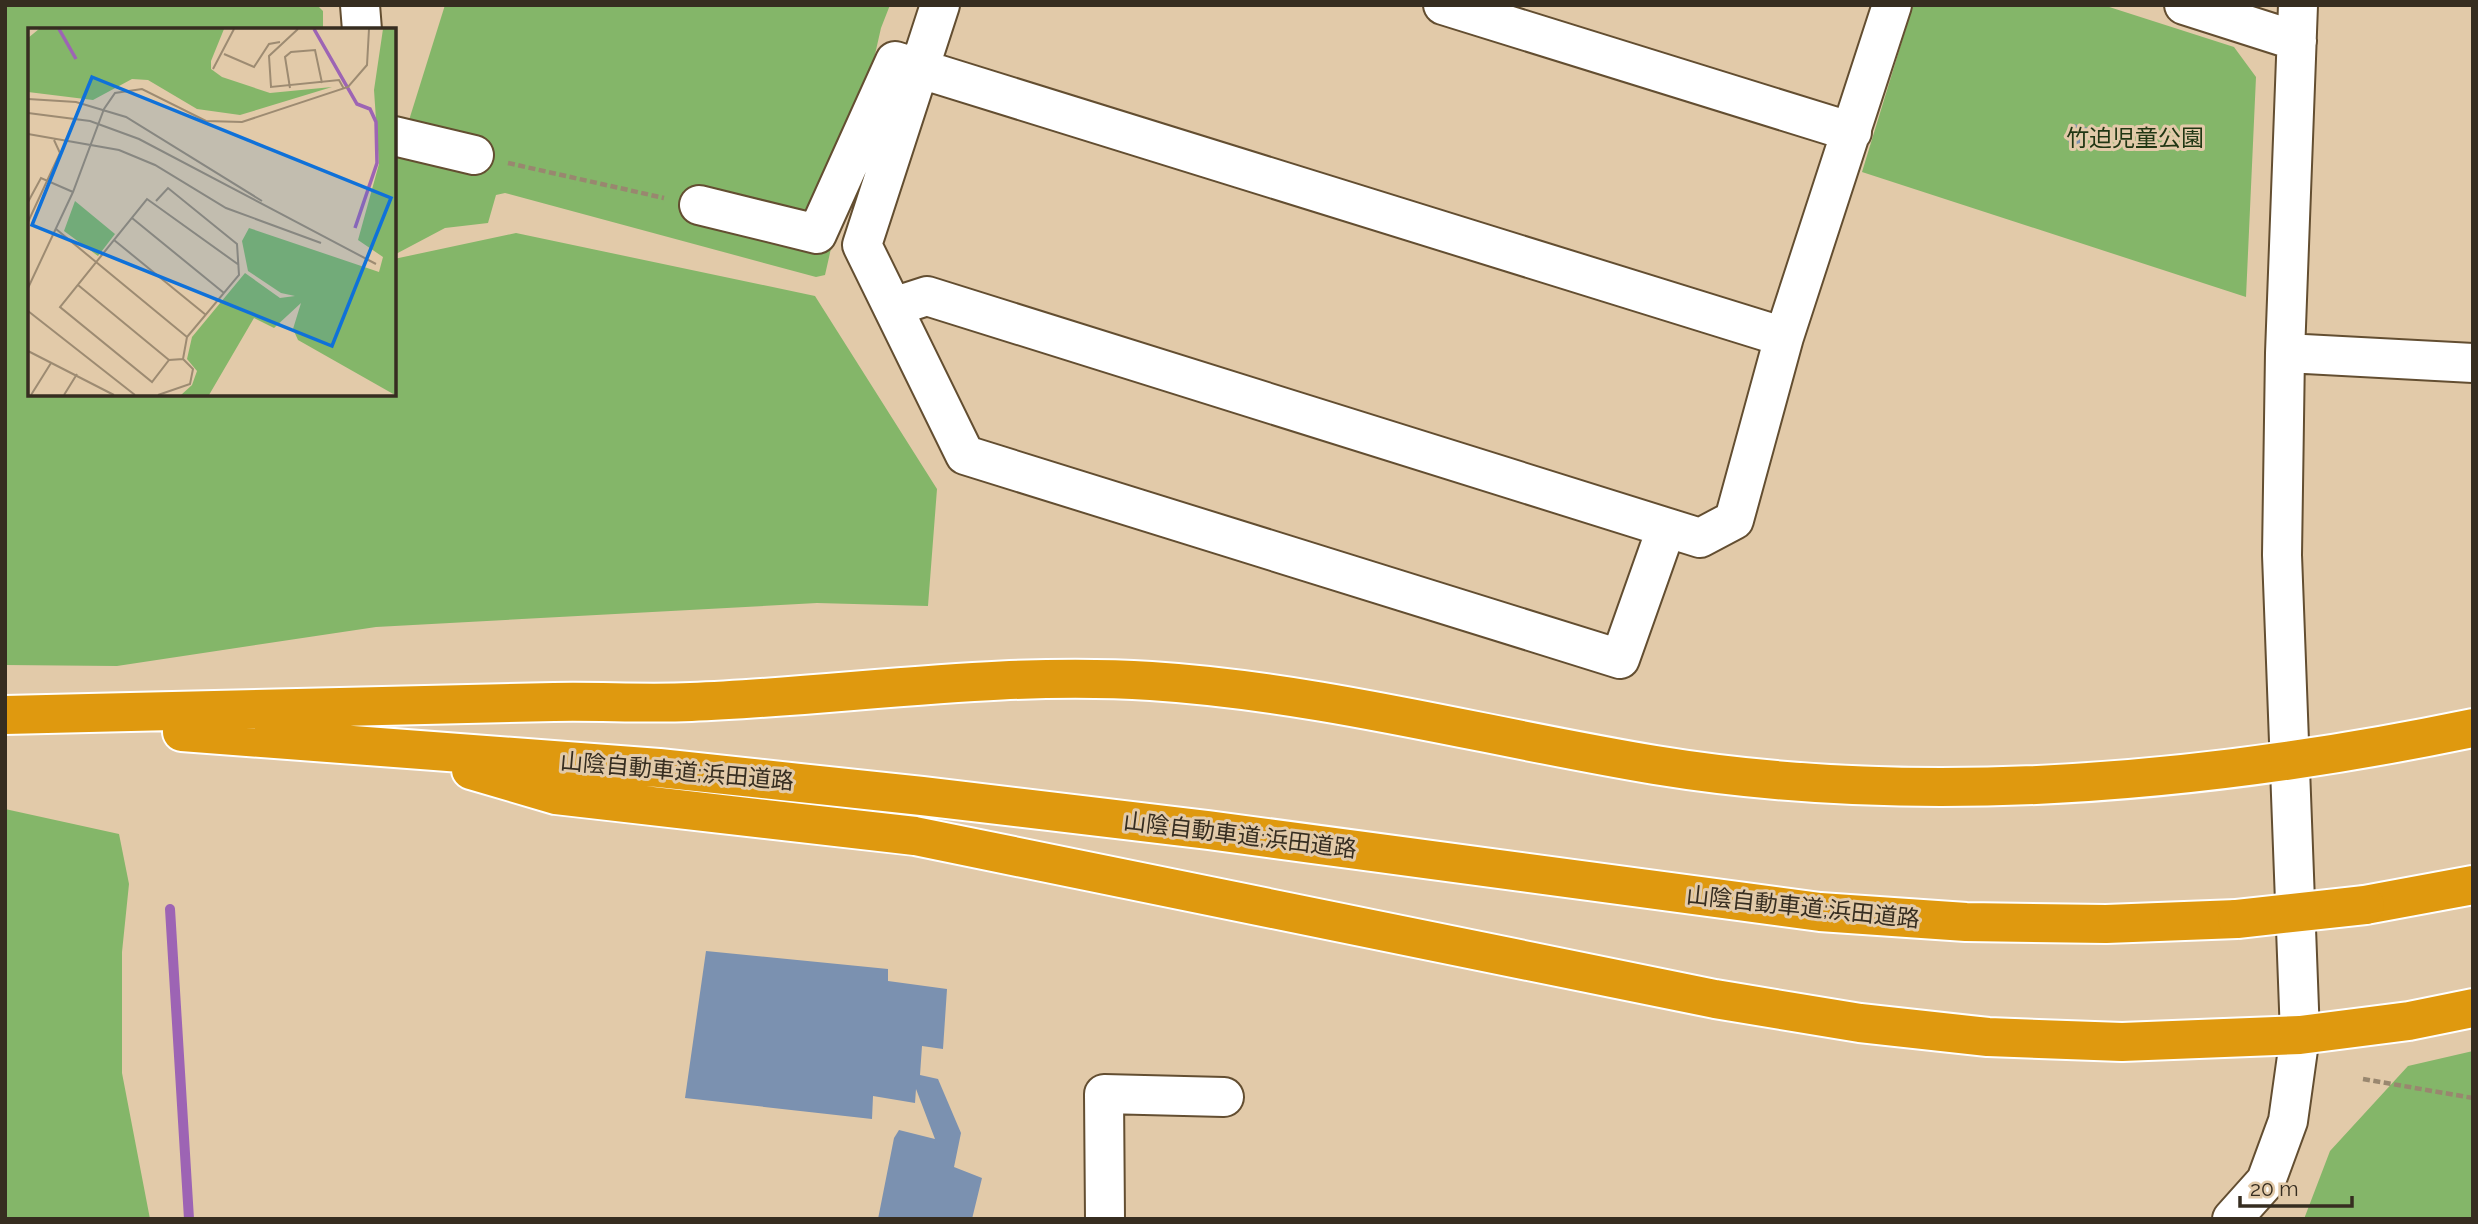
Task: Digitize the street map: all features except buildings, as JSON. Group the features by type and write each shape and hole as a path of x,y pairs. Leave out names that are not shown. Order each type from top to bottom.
{"highway":[{"path":"5,717 560,701 685,702 963,683 1053,679 1149,681 1244,690 1660,765 1778,779 1872,785 2077,783 2287,763 2473,728"},
{"name":"山陰自動車道;浜田道路","path":"5,717 659,768 1208,830 1820,912 1966,922 2106,925 2237,919 2365,905 2473,885"},
{"path":"398,748 556,795 915,836 1715,999 1860,1023 1988,1037 2122,1042 2300,1035 2409,1021 2473,1008"}],"street":[{"path":"360,5 362,28"},
{"path":"940,5 862,245 965,455 1620,659 1666,529"},
{"path":"1443,5 1852,132"},
{"path":"893,307 927,296 1700,538 1734,520 1784,337 1892,5"},
{"path":"2184,5 2297,23 2285,353 2282,555 2287,763 2300,1035 2284,1133 2266,1181 2232,1219"},
{"path":"699,205 817,234 895,61 1784,337"},
{"path":"396,136 474,155"},
{"path":"2285,353 2473,363"},
{"path":"1105,1219 1104,1094 1224,1097"}],"path":[{"path":"474,155 699,205"},
{"path":"2363,1079 2473,1098"}],"green space":[{"path":"5,5 317,5 323,11 323,28 28,28 28,396 396,396 396,259 516,233 815,296 937,489 928,606 817,603 376,627 117,666 5,665"},
{"path":"445,5 890,5 881,28 825,275 816,277 505,193 496,195 488,223 445,228 396,254 396,134 405,133"},
{"name":"竹迫児童公園","path":"1913,5 2103,5 2234,47 2256,77 2246,297 1862,172"},
{"path":"5,809 119,834 129,884 122,952 122,1073 150,1219 5,1219"},
{"path":"2473,1051 2473,1219 2304,1219 2330,1151 2408,1066"}],"waterway":[{"path":"170,909 189,1219"}]}
